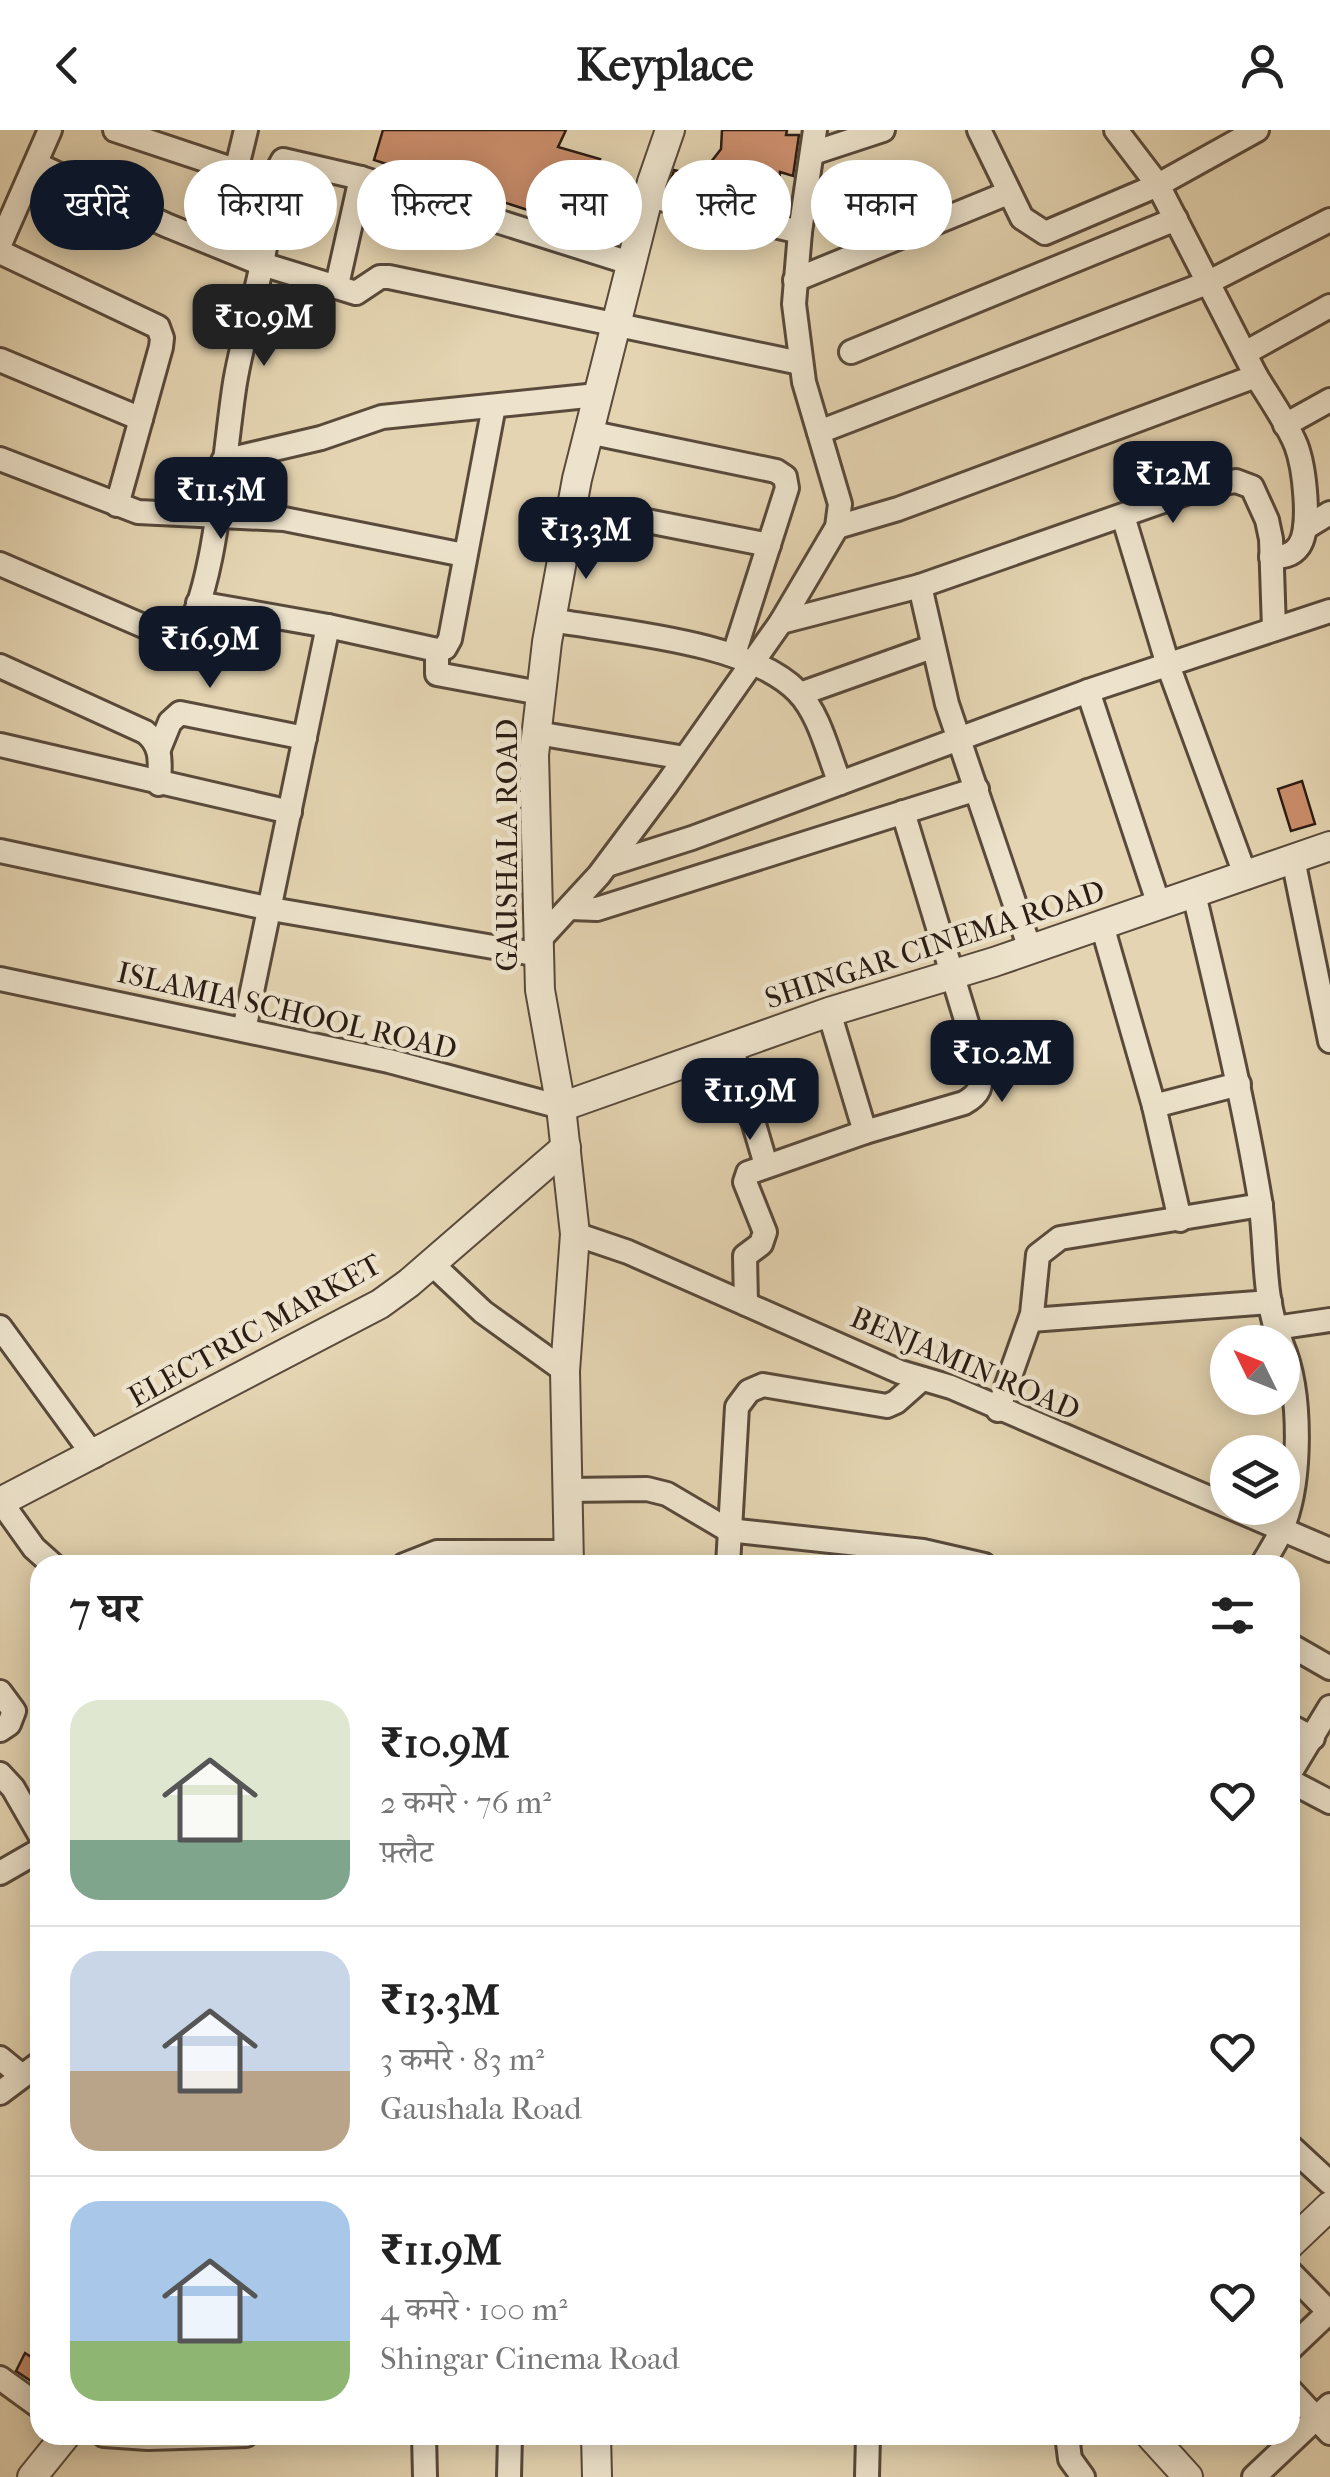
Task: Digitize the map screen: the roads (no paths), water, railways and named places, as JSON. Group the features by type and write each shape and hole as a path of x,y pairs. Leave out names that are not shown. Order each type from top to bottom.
{"street":[{"path":"38,160 50,130"},
{"path":"115,130 204,160"},
{"path":"239,160 246,130"},
{"name":"GAUSHALA ROAD","path":"569,1555 565,1371 575,1234 561,1106 546,1036 534,844 537,732 564,542 588,432 618,327 648,196 670,130"},
{"path":"743,657 781,622 837,527 840,504 800,362 794,304 814,142 883,130"},
{"path":"979,130 1022,218 1045,233 1158,184 1232,136 1258,130"},
{"path":"1116,130 1158,184 1256,376 1286,424 1301,460 1305,528 1296,550 1271,558"},
{"path":"0,244 30,177"},
{"path":"795,280 1008,193"},
{"path":"648,196 800,232"},
{"path":"337,284 357,199"},
{"path":"850,352 1176,218"},
{"path":"819,432 1207,283 1330,220"},
{"path":"164,224 262,264 356,293 388,277 800,362"},
{"path":"506,224 632,264"},
{"path":"0,564 169,636 179,636 187,630 198,604 218,516 236,377 264,250"},
{"path":"0,252 158,327 161,348 116,505"},
{"path":"1245,353 1330,306"},
{"path":"0,360 141,419"},
{"path":"837,527 1004,471 1256,376"},
{"path":"223,461 308,441 382,417 597,395"},
{"path":"1286,424 1330,400"},
{"path":"198,604 437,650 445,648 450,639 494,406"},
{"path":"0,851 270,909 540,947 686,758 743,657 769,545 787,488 782,474 588,432"},
{"path":"0,459 116,505 153,515 296,521 464,555"},
{"path":"781,622 920,586 1206,486 1244,482 1252,487 1268,520 1274,629"},
{"path":"1305,528 1330,513"},
{"path":"1123,516 1168,665 1246,877"},
{"path":"646,521 769,545"},
{"path":"920,586 958,738 1030,950"},
{"path":"607,865 692,838 1088,692 1330,611"},
{"path":"551,620 743,657 800,694 811,711 840,783"},
{"path":"244,1030 328,626"},
{"path":"800,694 932,646"},
{"path":"437,650 437,674 540,693"},
{"path":"0,666 136,727 153,738 159,749"},
{"path":"1088,692 1160,904"},
{"path":"159,784 159,749 170,722 180,714 305,738"},
{"path":"537,732 686,758"},
{"path":"0,745 290,812"},
{"path":"570,908 597,909 977,789"},
{"path":"746,1304 745,1256 761,1244 765,1232 746,1176 766,1165 964,1103 977,1096 981,1087 981,1069 903,812"},
{"name":"SHINGAR CINEMA ROAD","path":"561,1106 829,1012 1030,950 1330,846"},
{"path":"1293,859 1330,1041"},
{"path":"1194,894 1239,1084 1276,1325"},
{"path":"1102,925 1154,1106 1180,1220"},
{"name":"ISLAMIA SCHOOL ROAD","path":"0,979 389,1062 561,1106"},
{"path":"829,1012 865,1132"},
{"path":"731,1046 766,1165"},
{"path":"1154,1106 1239,1084"},
{"name":"ELECTRIC MARKET","path":"1,1502 380,1304 566,1147"},
{"path":"998,1410 1031,1320 1034,1267 1038,1255 1049,1244 1060,1238 1260,1205"},
{"name":"BENJAMIN ROAD","path":"575,1234 628,1252 1330,1550"},
{"path":"431,1263 483,1312 565,1371"},
{"path":"1031,1320 1270,1302"},
{"path":"1300,1331 1330,1320"},
{"path":"0,1327 94,1456"},
{"path":"728,1555 737,1407 749,1391 763,1386 887,1406 922,1379"},
{"path":"1268,1555 1290,1505 1295,1415"},
{"path":"567,1490 658,1491 728,1530 940,1555"},
{"path":"1,1502 42,1555"},
{"path":"429,1555 503,1555"},
{"path":"1300,1651 1330,1668"},
{"path":"0,1692 14,1711 9,1724 0,1730"},
{"path":"1300,1760 1330,1707"},
{"path":"1300,1731 1313,1738"},
{"path":"0,1774 30,1803"},
{"path":"1300,1783 1330,1802"},
{"path":"0,1874 30,1856"},
{"path":"0,2058 30,2070"},
{"path":"0,2093 30,2071"},
{"path":"1300,2156 1330,2184"},
{"path":"1300,2234 1330,2206"},
{"path":"1300,2282 1330,2312 1300,2340"},
{"path":"0,2378 30,2400"},
{"path":"1300,2398 1325,2419 1300,2439"},
{"path":"32,2477 58,2445"},
{"path":"424,2445 426,2477"},
{"path":"509,2477 510,2445"},
{"path":"596,2445 597,2477"},
{"path":"867,2477 868,2445"},
{"path":"1068,2445 1070,2459 1084,2477"},
{"path":"1159,2445 1188,2477"},
{"path":"1254,2477 1293,2445"}]}
